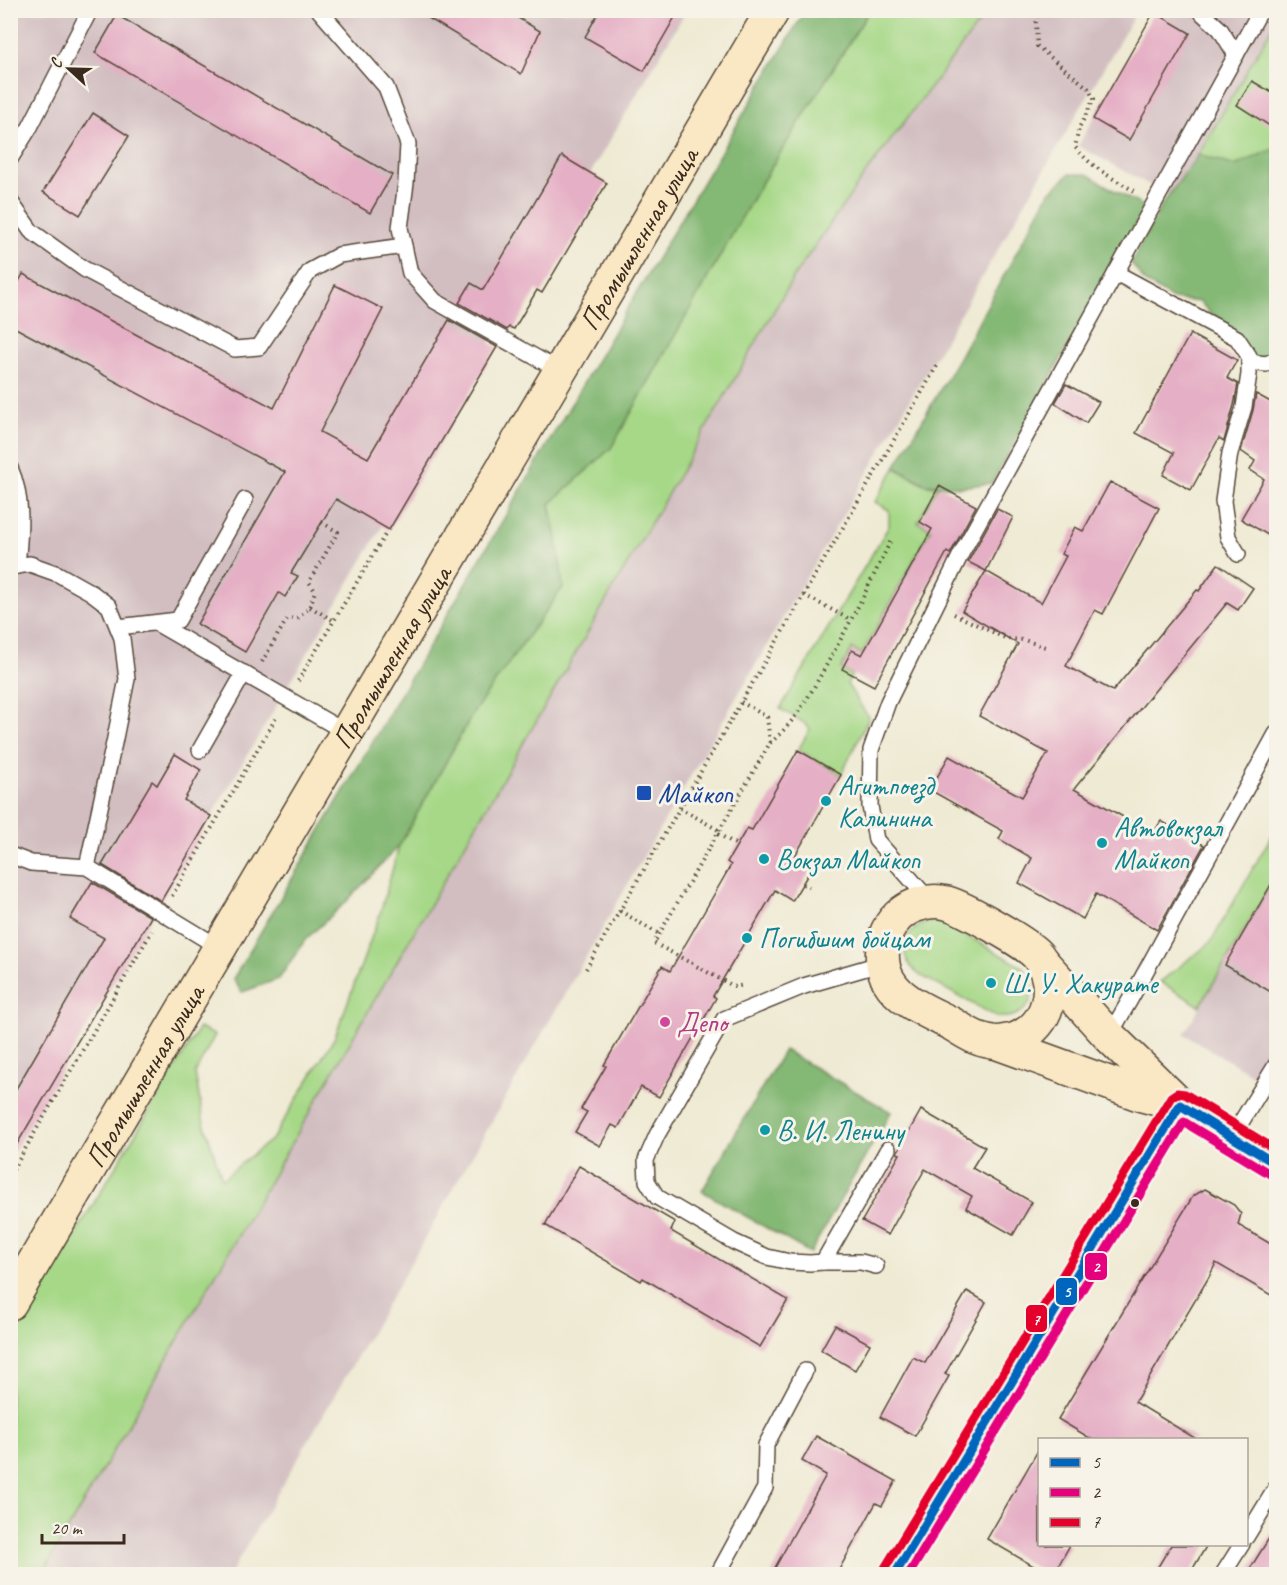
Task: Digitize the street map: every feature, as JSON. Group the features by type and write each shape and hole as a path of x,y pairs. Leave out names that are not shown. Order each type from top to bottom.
{"street":[{"name":"Промышленная улица","path":"10,1303 773,10"},
{"path":"998,1042 1015,1039 1031,1030 1043,1017 1049,1001 1050,984 1046,968 1036,953 1023,943 947,903 930,901 913,906 898,916 888,930 882,946 883,963 888,980 898,993 981,1040 998,1042 1139,1094 1180,1105"},
{"path":"1041,960 1109,1036 1180,1105 1276,1164"},
{"path":"895,1575 1180,1105"}],"lane":[{"path":"10,159 30,127 90,10"},
{"path":"319,10 386,87 408,144 400,228 410,273 435,300 560,371"},
{"path":"1205,10 1203,14 1220,29 1236,55"},
{"path":"930,901 876,840 870,806 871,750 888,702 962,552 1262,10"},
{"path":"10,201 31,231 84,269 236,349 259,347 310,272 339,255 404,246"},
{"path":"1116,273 1237,338 1249,356 1249,375 1244,407 1230,453 1223,501 1228,537 1238,554"},
{"path":"1249,362 1266,364 1276,360"},
{"path":"10,468 17,482 21,521 14,566 30,564 58,574 92,593 110,606 122,638 127,679 87,867"},
{"path":"118,627 178,620 245,500"},
{"path":"156,623 347,733"},
{"path":"200,750 248,675"},
{"path":"1109,1036 1276,734"},
{"path":"10,855 31,863 87,867 220,948"},
{"path":"876,1266 861,1262 790,1263 767,1257 734,1242 657,1197 647,1181 646,1160 657,1135 724,1019 804,986 883,963"},
{"path":"1232,1137 1276,1065"},
{"path":"823,1262 888,1149"},
{"path":"718,1575 765,1488 766,1445 805,1371"},
{"path":"1248,1534 1276,1488"},
{"path":"1223,1575 1241,1546"}],"path":[{"path":"1039,10 1036,22 1037,46 1088,88 1094,99 1079,128 1075,147 1085,160 1099,170 1154,203"},
{"path":"586,969 937,366"},
{"path":"248,675 287,619 298,618 310,607 315,591 309,582 338,532 321,522"},
{"path":"10,1175 385,535"},
{"path":"749,984 735,987 654,943 770,743 793,721 851,621 891,540"},
{"path":"804,594 851,621"},
{"path":"936,605 1007,639 1024,640 1045,647"},
{"path":"310,607 334,621"},
{"path":"741,702 767,717 770,743"},
{"path":"680,808 737,845"},
{"path":"803,884 809,887"},
{"path":"620,911 659,934"}],"shaded area":[{"path":"11,11 686,11 11,1156"},
{"path":"988,11 1137,11 637,868 230,1574 42,1574 796,273 863,177"},
{"path":"1155,11 1276,11 1276,345 1172,197 1078,146"},
{"path":"1276,875 1276,1089 1184,1034"}],"green space":[{"path":"805,11 869,11 762,182 611,448 550,504 563,587 475,710 399,846 347,901 305,940 279,979 242,992 233,979"},
{"path":"869,11 988,11 863,177 796,273 42,1574 11,1574 10,1343 199,1028 215,1035 195,1073 203,1119 222,1179 273,1138 335,1037 380,914 399,846 475,710 563,587 550,504 611,448 762,182"},
{"path":"1276,23 1276,148 1235,166 1198,155 1274,24"},
{"path":"1276,148 1276,353 1268,358 1256,358 1200,302 1173,299 1145,282 1131,263 1162,205 1198,155 1235,166"},
{"path":"1069,174 1087,174 1145,207 992,483 960,487 926,484 895,467 957,361 1049,193"},
{"path":"895,468 926,485 938,486 918,522 931,529 862,654 852,649 841,669 852,675 847,684 869,718 841,775 798,750 810,729 803,722 780,709 889,526 889,510 875,502"},
{"path":"1276,828 1276,876 1200,1006 1160,982 1210,943"},
{"path":"935,921 944,923 1023,967 1032,986 1030,1002 1025,1009 1008,1017 997,1017 918,974 906,958 906,942 916,928"},
{"path":"784,1050 891,1112 810,1253 702,1191"}],"building":[{"path":"415,10 505,10 540,31 521,74"},
{"path":"600,10 679,10 644,71 585,37"},
{"path":"1154,12 1190,33 1129,140 1093,119"},
{"path":"117,15 392,175 370,213 95,53"},
{"path":"1252,81 1276,95 1276,130 1237,105"},
{"path":"93,113 129,136 80,215 43,192"},
{"path":"562,156 607,183 542,293 537,290 514,329 509,327 507,330 459,303 471,283 483,290"},
{"path":"23,274 274,408 335,285 383,309 320,432 368,458 449,320 497,347 389,530 336,499 291,573 298,576 285,597 279,593 245,652 197,624 285,472 10,325 10,298"},
{"path":"1190,334 1237,360 1227,378 1238,384 1224,441 1219,438 1191,490 1163,475 1174,453 1136,433"},
{"path":"1066,384 1099,402 1086,423 1055,403"},
{"path":"1256,394 1276,405 1276,540 1241,519 1264,479 1250,470 1255,461 1241,451"},
{"path":"1110,482 1159,508 1103,614 1095,610 1066,666 1113,691 1197,590 1199,591 1218,564 1253,588 1238,610 1227,603 1074,789 1153,834 1161,821 1204,845 1157,930 1096,894 1083,919 1019,883 1032,858 999,839 1003,831 930,790 949,756 1022,797 1048,753 979,716 1018,644 962,611 986,571 1041,603 1066,556 1061,554 1075,527 1083,531"},
{"path":"939,486 976,506 950,554 947,552 874,686 842,669 852,650 862,655 932,529 920,522"},
{"path":"997,509 1013,517 986,571 968,562"},
{"path":"798,750 841,775 795,856 813,866 792,901 775,890 713,996 716,998 659,1097 641,1087 618,1128 612,1125 600,1146 575,1132 587,1112 581,1109 662,966 670,971 731,865 727,862 747,828 752,830"},
{"path":"175,754 201,770 184,800 211,816 161,901 102,865 152,781 157,785"},
{"path":"1276,876 1276,995 1225,965"},
{"path":"92,882 151,917 10,1156 10,1099 104,938 70,919"},
{"path":"921,1110 985,1147 972,1168 1032,1202 1013,1235 966,1208 972,1196 925,1169 888,1235 862,1221 900,1154 897,1153"},
{"path":"579,1166 675,1222 671,1231 788,1300 760,1347 643,1278 641,1281 545,1225"},
{"path":"1205,1189 1234,1205 1241,1214 1238,1225 1276,1247 1276,1298 1216,1263 1135,1402 1195,1438 1090,1438 1058,1419 1193,1196"},
{"path":"967,1291 986,1302 945,1374 949,1376 915,1436 880,1417 913,1357 925,1363"},
{"path":"835,1325 870,1344 855,1370 821,1350"},
{"path":"816,1436 896,1481 882,1506 876,1503 836,1575 771,1575 826,1475 802,1461"},
{"path":"1038,1450 1038,1546 1069,1546 1053,1575 1049,1575 987,1539"},
{"path":"1276,1527 1276,1575 1246,1575"},
{"path":"1170,1546 1206,1546 1189,1575 1153,1575"}],"transit line":[{"name":"7","path":"885,1568 1171,1097 1177,1093 1185,1094 1276,1150"},
{"name":"5","path":"895,1574 1180,1105 1276,1164"},
{"name":"2","path":"909,1574 1184,1122 1270,1174"}],"place":[{"name":"Майкоп","path":"644,793"},
{"name":"Агитпоезд Калинина","path":"826,801"},
{"name":"Автовокзал Майкоп","path":"1102,843"},
{"name":"Вокзал Майкоп","path":"764,859"},
{"name":"Погибшим бойцам","path":"747,938"},
{"name":"Ш. У. Хакурате","path":"991,983"},
{"name":"Депо","path":"665,1022"},
{"name":"В. И. Ленину","path":"765,1130"}]}
